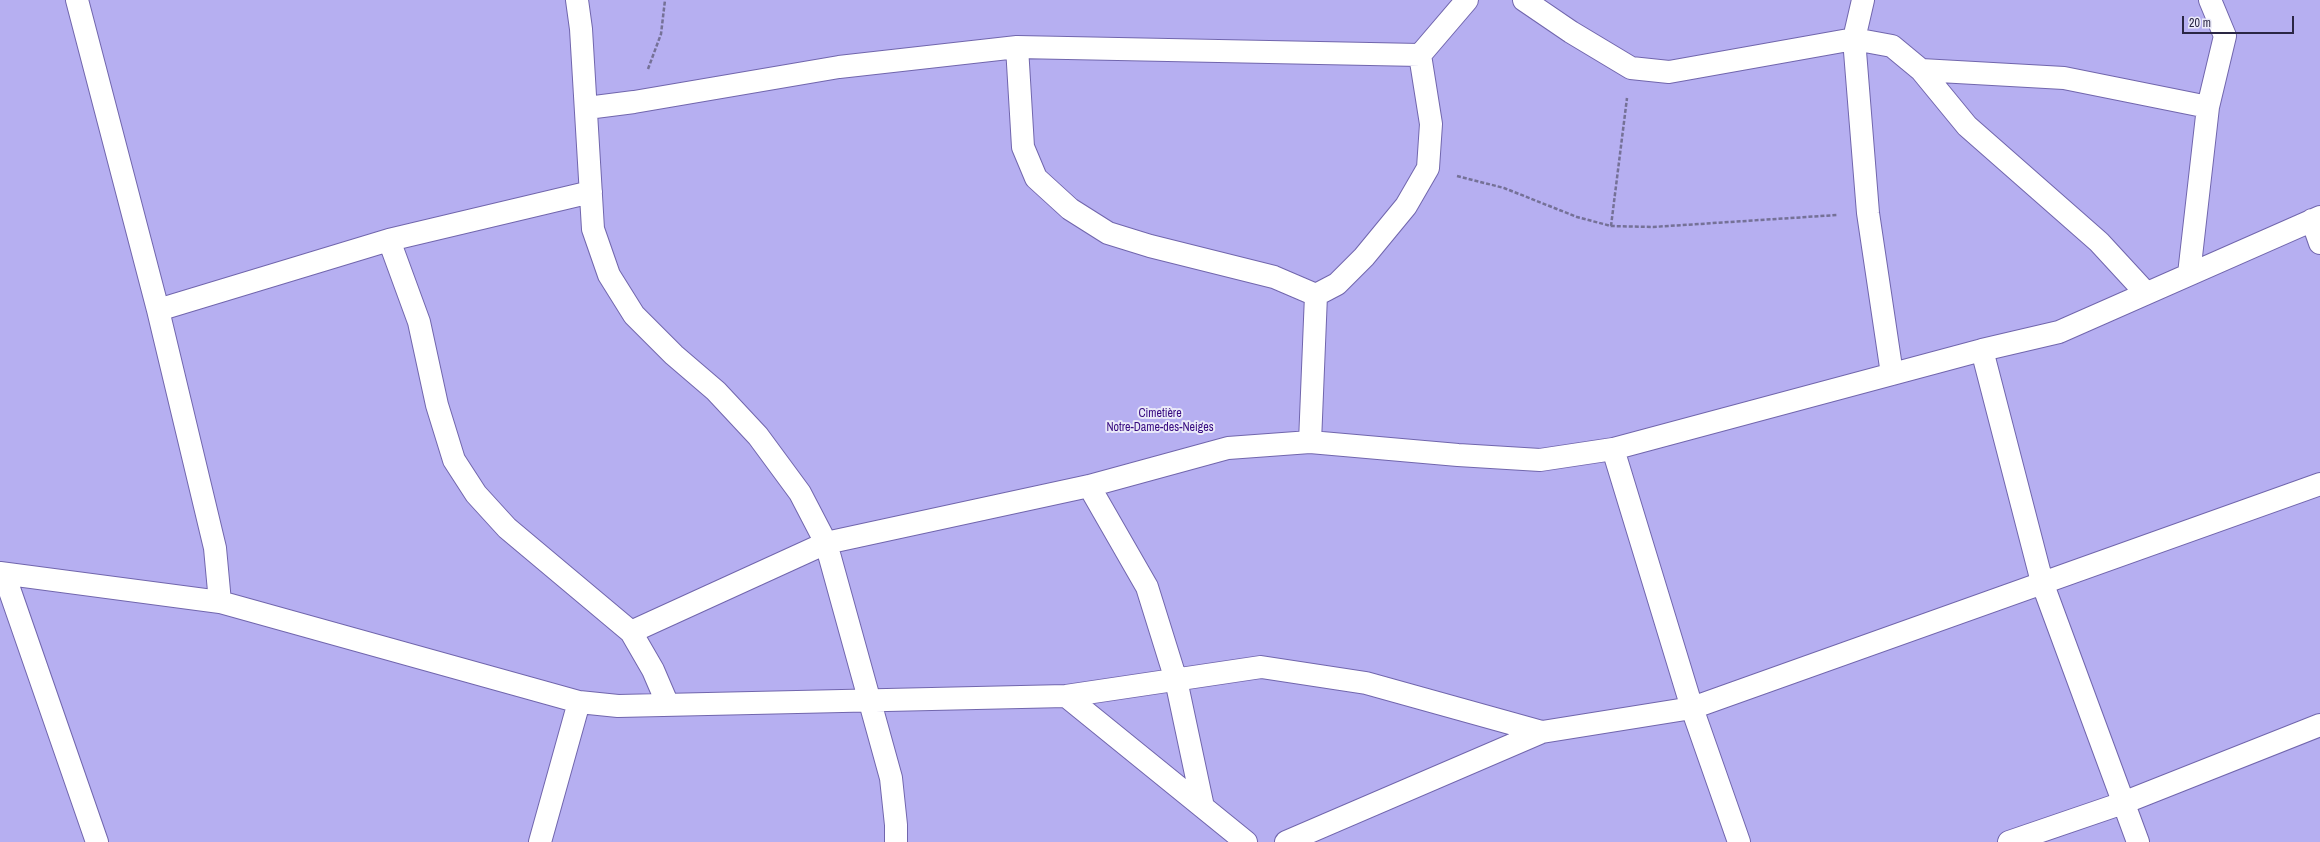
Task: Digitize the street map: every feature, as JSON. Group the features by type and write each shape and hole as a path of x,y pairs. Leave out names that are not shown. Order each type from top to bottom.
{"lane":[{"path":"77,0 158,310 214,548 220,602"},
{"path":"577,0 581,29 587,108 593,229 609,275 634,315 674,355 716,392 758,436 800,493 826,543 890,778 896,825 896,842"},
{"path":"1316,295 1337,284 1364,257 1406,206 1428,168 1431,124 1420,55 1467,0"},
{"path":"1524,0 1571,32 1632,68 1669,72 1854,39 1892,46 1921,70 1967,126 2098,242 2146,293"},
{"path":"1863,0 1854,39 1868,213 1892,374"},
{"path":"2189,274 2208,107 2225,36 2210,0"},
{"path":"587,108 634,102 839,67 1017,47 1420,55"},
{"path":"1017,47 1023,147 1036,178 1070,209 1108,233 1150,246 1274,276 1316,295"},
{"path":"1921,70 2064,78 2208,107"},
{"path":"158,310 389,240 591,192"},
{"path":"631,632 826,543 1088,486 1228,448 1310,442 1458,455 1540,460 1613,449 1982,350 2059,332 2316,219 2320,243"},
{"path":"389,240 419,322 437,405 458,465 476,494 507,528 631,632 653,670 668,705"},
{"path":"1310,442 1316,295"},
{"path":"1982,350 2042,582 2138,842"},
{"path":"1613,449 1692,708 1739,842"},
{"path":"1286,842 1542,732 1692,708 2320,484"},
{"path":"1088,486 1147,587 1176,680 1203,807"},
{"path":"97,842 2,574 220,602 579,702 618,706 1066,696 1261,667 1366,683 1542,732"},
{"path":"1066,696 1246,842"},
{"path":"540,842 579,702"},
{"path":"2009,842 2123,803 2320,725"}],"path":[{"path":"634,102 661,34 665,0"},
{"path":"1611,226 1632,68"},
{"path":"1428,168 1504,188 1577,217 1611,226 1653,227 1868,213"}],"green space":[{"name":"Cimetière Notre-Dame-des-Neiges","path":"0,0 2320,0 2320,842 0,842"}]}
